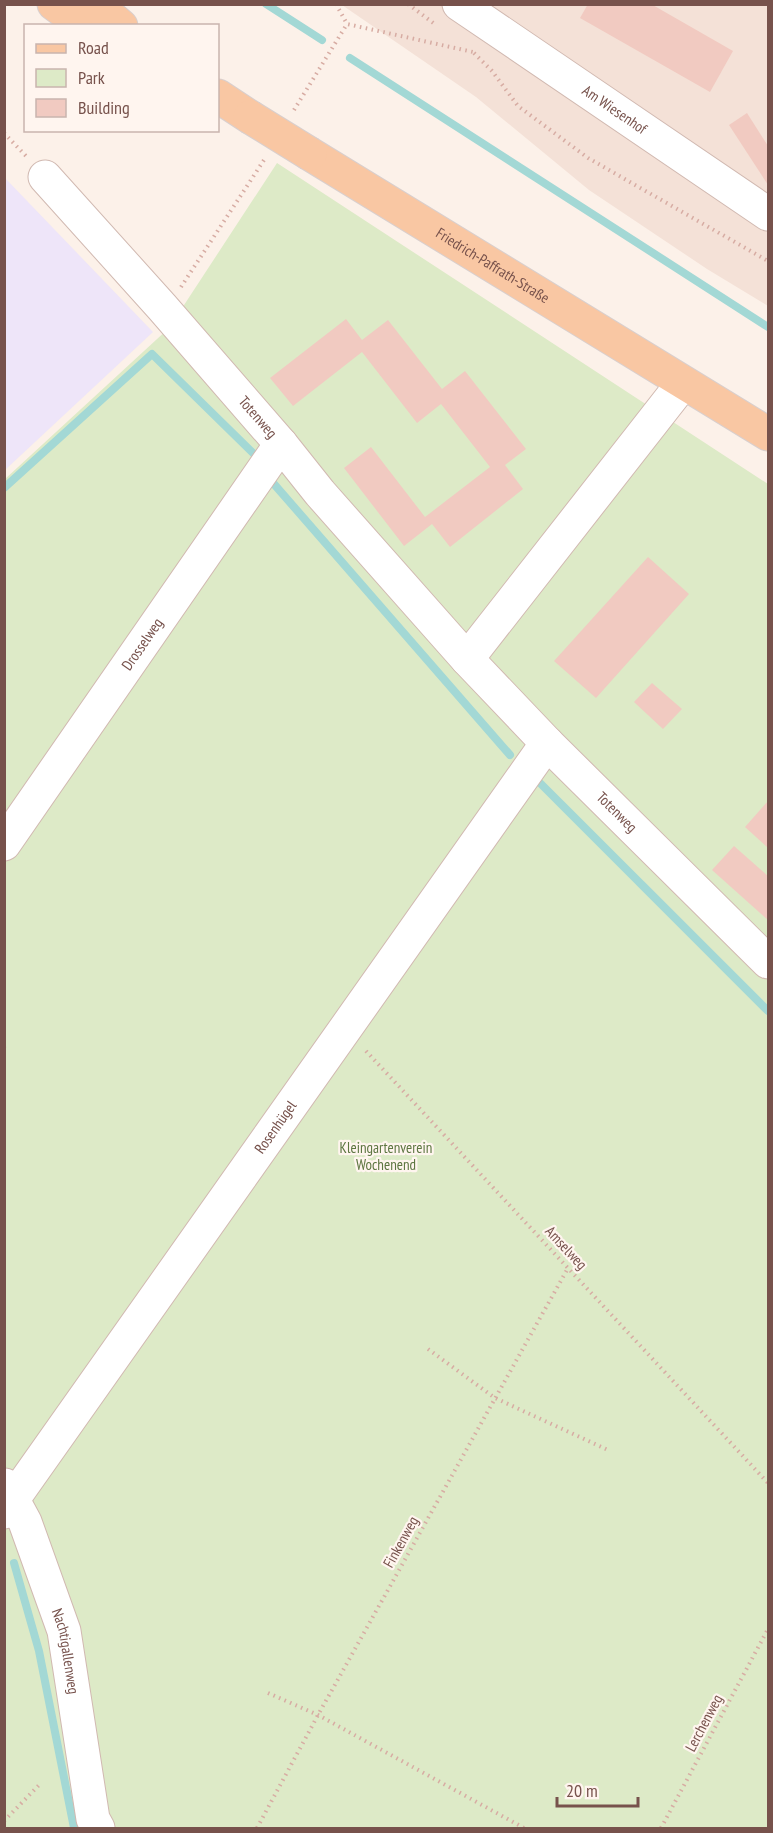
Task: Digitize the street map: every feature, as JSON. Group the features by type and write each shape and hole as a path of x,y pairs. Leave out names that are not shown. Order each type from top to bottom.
{"main road":[{"path":"54,4 81,24"},
{"path":"95,4 119,24"},
{"name":"Friedrich-Paffrath-Straße","path":"219,97 768,434"}],"street":[{"name":"Am Wiesenhof","path":"452,18 768,214"},
{"name":"Totenweg","path":"45,177 162,307 281,444 320,493 467,659 768,962"},
{"path":"467,659 683,383"},
{"name":"Drosselweg","path":"4,844 281,444"},
{"name":"Rosenhügel","path":"7,1499 346,1029 548,743"},
{"name":"Nachtigallenweg","path":"7,1499 25,1522 64,1631 93,1819 98,1828"}],"path":[{"path":"336,4 347,24 473,52"},
{"path":"408,4 452,18"},
{"path":"293,112 347,24"},
{"path":"464,45 492,71 518,106 588,158 768,261"},
{"path":"162,307 186,282 264,160"},
{"name":"Amselweg","path":"346,1029 768,1483"},
{"name":"Finkenweg","path":"257,1828 568,1268"},
{"path":"428,1349 495,1398 608,1450"},
{"name":"Lerchenweg","path":"661,1828 768,1629"},
{"path":"268,1694 318,1715 524,1828"},
{"path":"4,1821 40,1784"}],"shaded area":[{"path":"342,5 768,5 768,306 707,269 589,190 476,97"},
{"path":"5,178 153,332 5,470"}],"green space":[{"name":"Kleingartenverein Wochenend","path":"277,163 768,484 768,1828 5,1828 5,479 169,328"}],"building":[{"path":"588,4 651,4 733,51 710,92 580,18"},
{"path":"747,113 768,146 768,185 729,125"},
{"path":"346,319 362,340 388,320 442,389 465,371 526,449 505,465 523,489 450,547 432,524 404,546 344,468 371,447 425,517 490,467 441,404 417,423 362,352 293,406 270,378"},
{"path":"648,557 689,594 596,698 554,661"},
{"path":"652,683 682,709 663,729 634,702"},
{"path":"768,801 768,848 745,827"},
{"path":"734,846 768,876 768,920 712,870"}],"waterway":[{"path":"266,4 322,40"},
{"path":"350,58 768,327"},
{"path":"4,488 152,354 255,455"},
{"path":"267,476 510,755"},
{"path":"541,784 768,1011"},
{"path":"14,1563 39,1651 74,1828"}]}
